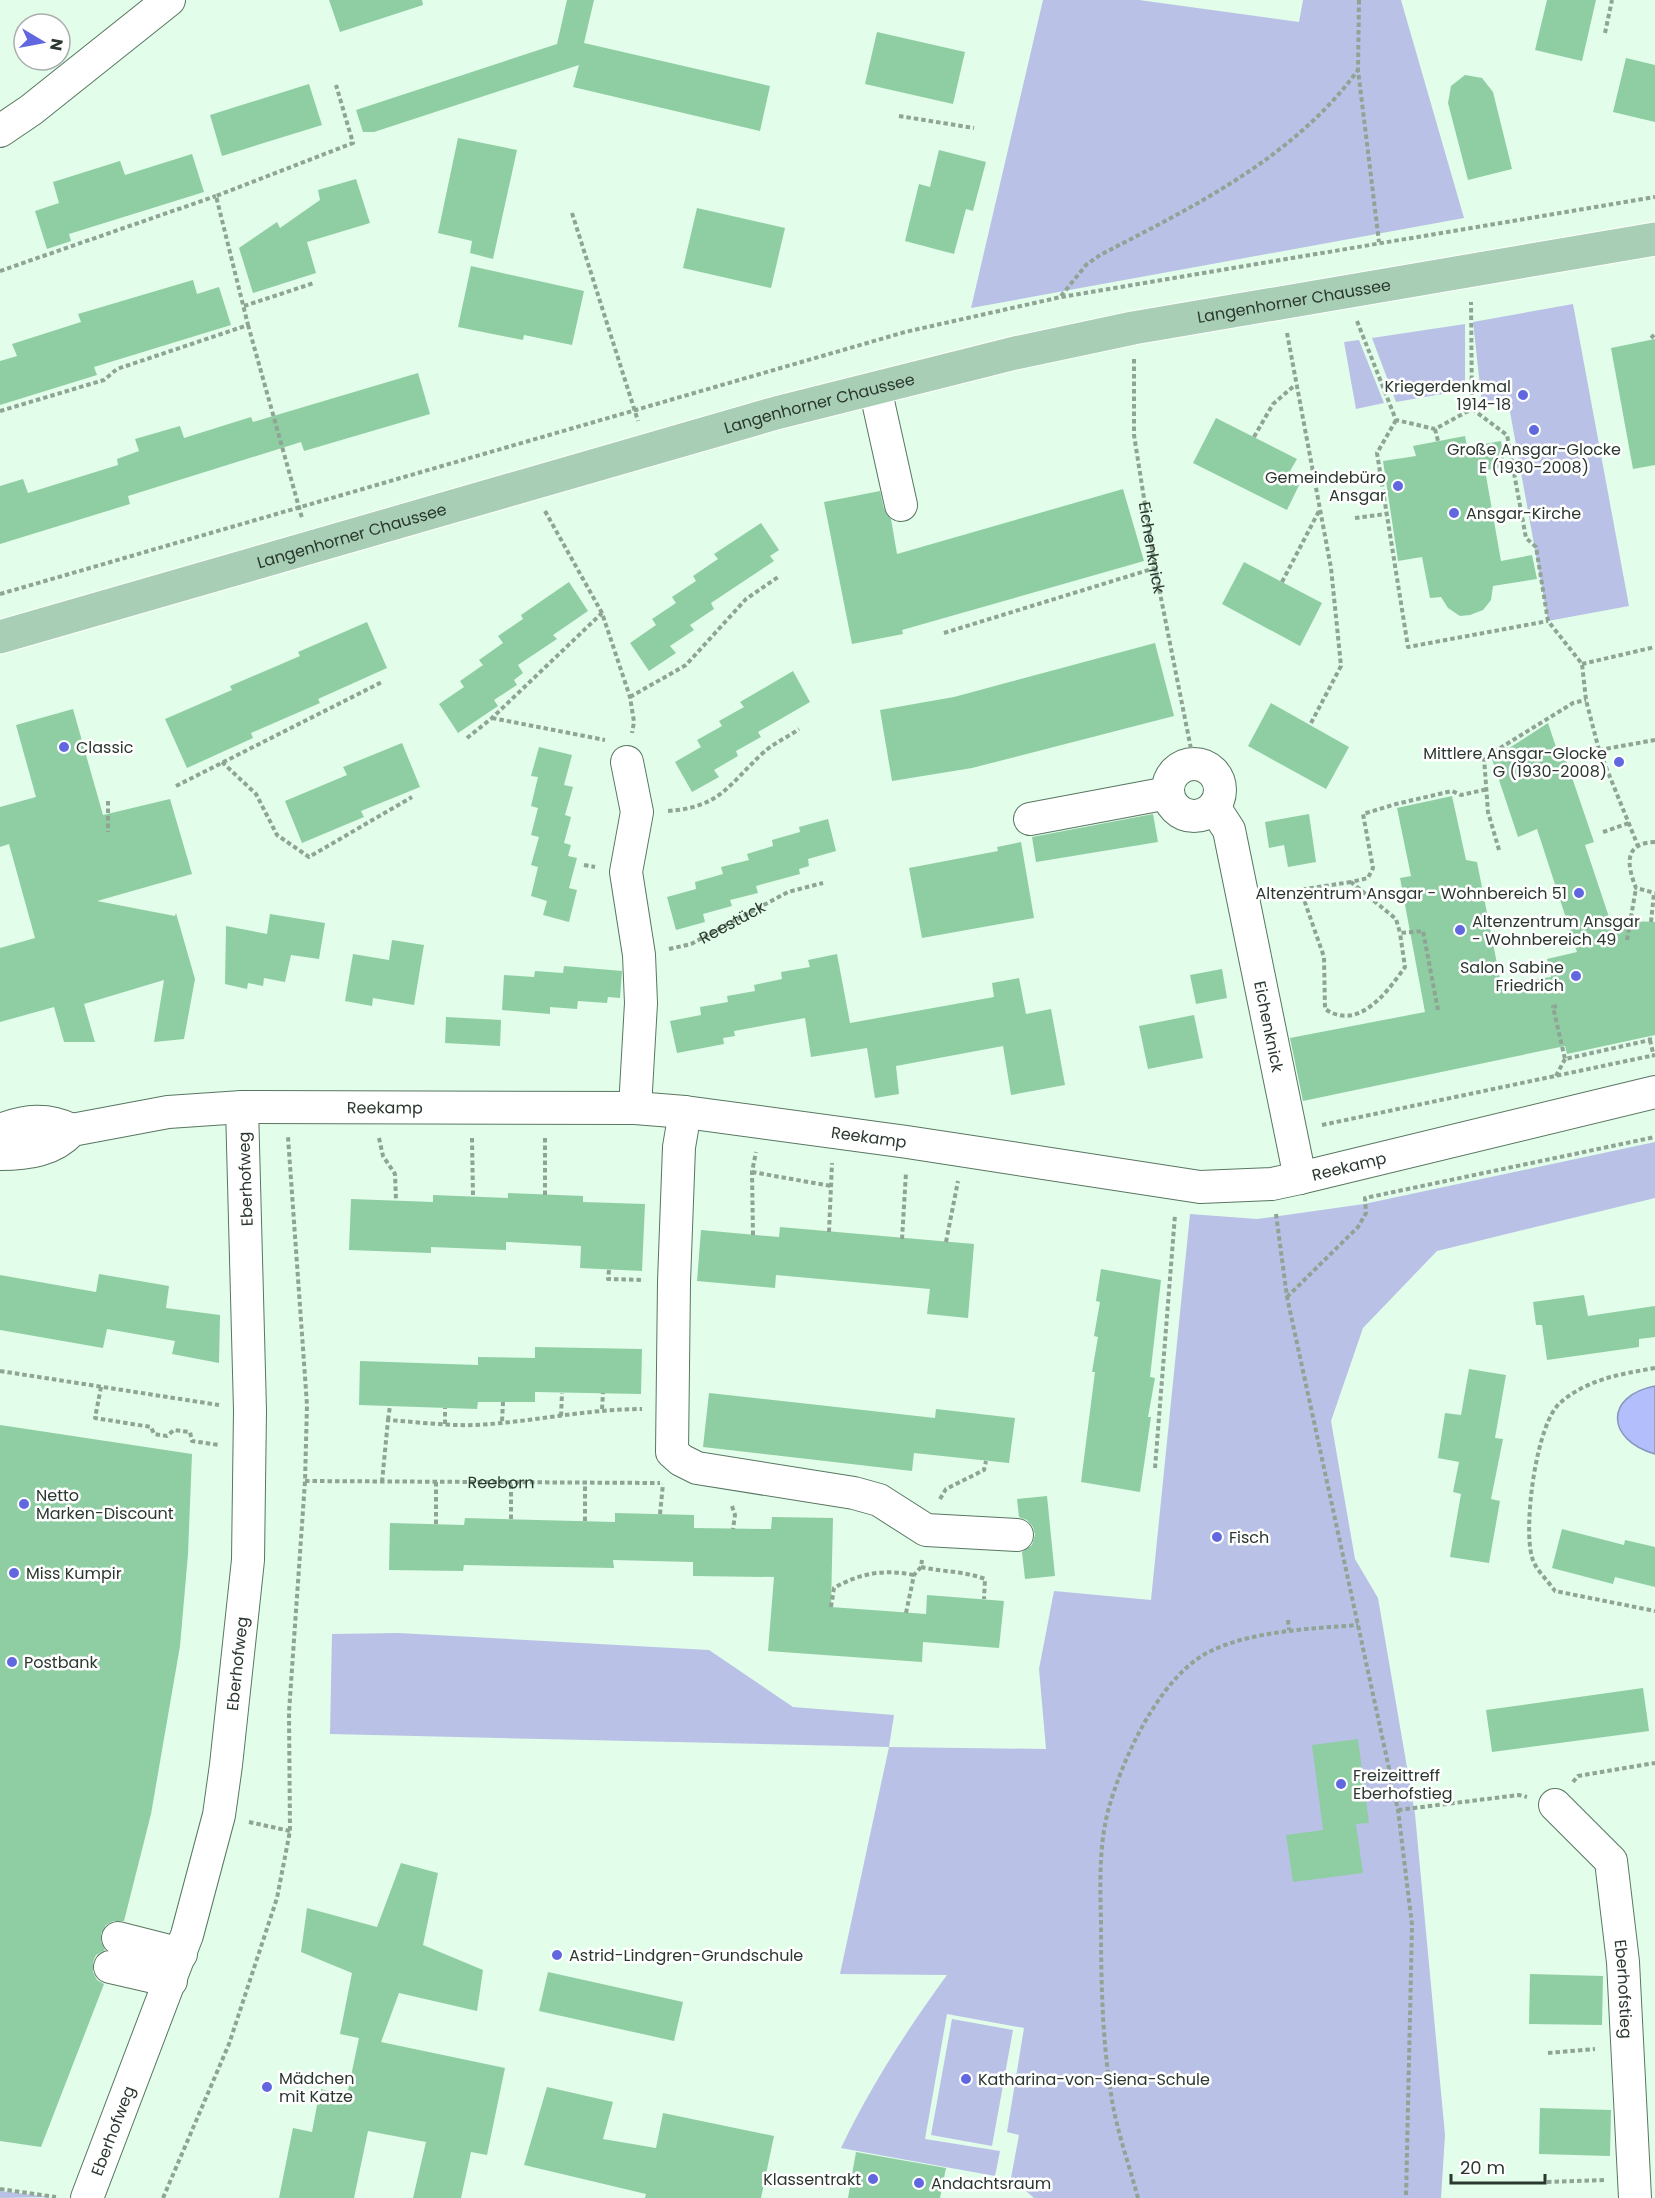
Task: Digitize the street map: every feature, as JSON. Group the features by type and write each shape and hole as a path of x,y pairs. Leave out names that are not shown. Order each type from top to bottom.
{"main road":[{"name":"Langenhorner Chaussee","path":"0,637 776,413 1015,353 1133,328 1655,239"}],"street":[{"path":"0,131 31,110 169,0"},
{"path":"875,388 901,505"},
{"path":"627,762 637,813 626,872 639,955 640,1003 635,1108"},
{"path":"1194,764 1210,769 1216,775 1220,791 1214,807 1202,815 1187,815 1174,807 1168,793 1168,784 1177,769 1194,764"},
{"path":"1030,819 1168,793"},
{"name":"Eichenknick","path":"1214,807 1229,830 1292,1132 1286,1181"},
{"name":"Reekamp","path":"0,1130 38,1120 55,1122 72,1130 168,1112 242,1107 635,1108 685,1112 907,1142 1200,1188 1286,1181 1655,1092"},
{"name":"Eberhofweg","path":"87,2197 176,1967 219,1815 248,1560 250,1410 242,1107"},
{"path":"685,1112 679,1147 674,1281 672,1452 681,1460 707,1470 844,1491 879,1500 926,1530 1017,1535"},
{"name":"Reekamp","path":"0,1154 44,1149 61,1142 72,1130"},
{"name":"Eberhofstieg","path":"1555,1805 1611,1862 1623,1962 1635,2188"},
{"path":"118,1938 176,1967"},
{"path":"110,1967 176,1967"}],"path":[{"path":"1359,0 1358,70 1379,242"},
{"path":"1605,33 1612,0"},
{"path":"1061,297 1086,265 1100,255 1231,183 1292,140 1326,109 1358,70"},
{"path":"0,271 216,196 354,143 336,85"},
{"path":"899,116 974,128"},
{"path":"216,196 248,325 310,548"},
{"path":"572,213 647,451"},
{"path":"1470,270 1472,409"},
{"path":"243,306 314,283"},
{"path":"1346,292 1396,420"},
{"path":"1282,303 1295,384 1331,568 1341,666 1310,725"},
{"path":"0,411 104,380 117,369 248,325"},
{"name":"Eichenknick","path":"1133,328 1134,435 1155,568 1194,764"},
{"path":"1651,338 1655,334"},
{"path":"1254,437 1273,404 1295,384"},
{"path":"1396,420 1435,429 1472,409"},
{"path":"1472,409 1507,435 1526,538 1536,548 1548,621 1582,664 1586,700 1599,750 1638,846"},
{"path":"1396,420 1377,453 1408,647 1548,621"},
{"path":"1435,429 1438,441"},
{"path":"529,485 602,613 630,697 634,722 627,762"},
{"path":"1282,582 1320,510"},
{"path":"1355,518 1386,514"},
{"path":"944,633 1155,568"},
{"path":"630,697 686,664 746,599 778,578"},
{"path":"467,738 492,718 602,613"},
{"path":"1582,664 1655,647"},
{"path":"176,786 382,682"},
{"path":"1499,850 1488,812 1484,758 1519,739 1573,703 1586,700"},
{"path":"492,718 604,740 627,762"},
{"path":"637,813 698,808 723,793 766,751 799,729"},
{"path":"1599,750 1655,740"},
{"path":"222,762 256,794 277,835 309,857 412,797"},
{"path":"1351,882 1396,919 1406,967 1380,999 1359,1014 1344,1015 1325,1009 1324,957 1302,894 1305,889 1368,878 1373,868 1363,814 1452,791 1461,795 1488,789"},
{"path":"108,801 108,832"},
{"path":"1603,832 1629,824"},
{"path":"1627,940 1636,888 1628,864 1631,853 1638,846 1655,842"},
{"name":"Reestück","path":"639,955 691,944 788,892 823,883"},
{"path":"1636,888 1654,893 1651,922"},
{"path":"1400,933 1423,931 1438,1010"},
{"path":"1556,1076 1565,1059 1553,1007 1557,1006"},
{"path":"1292,1132 1654,1055 1650,1038 1565,1059"},
{"path":"163,2198 229,2044 277,1898 290,1831 289,1712 308,1405 288,1153 288,1107"},
{"path":"379,1107 379,1143 383,1156 395,1174 396,1200"},
{"path":"472,1107 473,1197"},
{"path":"544,1194 545,1108"},
{"path":"753,1235 752,1172 762,1122"},
{"path":"829,1232 834,1133"},
{"path":"1287,1297 1358,1227 1366,1213 1365,1198 1655,1137"},
{"path":"902,1239 907,1142"},
{"path":"946,1242 964,1151"},
{"path":"752,1172 831,1186"},
{"path":"1286,1181 1287,1297 1398,1810 1412,1925 1407,2198"},
{"path":"1155,1468 1178,1184"},
{"path":"609,1270 608,1279 674,1281"},
{"path":"1655,1368 1598,1379 1559,1403 1539,1440 1531,1497 1532,1558 1556,1591 1655,1611"},
{"path":"0,1371 250,1410"},
{"path":"101,1387 95,1418 151,1427 154,1434 167,1436 174,1430 190,1432 192,1441 249,1449"},
{"path":"561,1416 562,1393"},
{"path":"602,1409 603,1393"},
{"path":"502,1421 503,1402"},
{"path":"382,1482 390,1406"},
{"path":"445,1408 445,1424"},
{"path":"388,1420 476,1425 602,1409 672,1409"},
{"path":"660,1514 665,1465 672,1452"},
{"path":"926,1530 945,1490 984,1470 986,1461"},
{"name":"Reeborn","path":"305,1481 663,1483"},
{"path":"436,1482 436,1524"},
{"path":"511,1482 511,1519"},
{"path":"585,1482 585,1521"},
{"path":"921,1567 946,1573 968,1572 985,1579 984,1599"},
{"path":"831,1607 834,1588 855,1576 896,1571 914,1575 906,1613"},
{"path":"1288,1620 1289,1630"},
{"path":"1138,2198 1113,2106 1101,1992 1100,1877 1108,1812 1134,1741 1160,1697 1192,1662 1234,1641 1289,1630 1358,1625"},
{"path":"1398,1810 1519,1795 1555,1805 1578,1776 1655,1763"},
{"path":"219,1815 290,1831"},
{"path":"1548,2053 1628,2047"},
{"path":"1548,2182 1635,2188"},
{"path":"0,2189 50,2197 87,2197"}],"shaded area":[{"path":"1043,0 1139,0 1299,22 1303,0 1401,0 1464,218 971,308"},
{"path":"1573,304 1629,606 1548,621 1508,401 1482,404 1473,322"},
{"path":"1465,324 1465,390 1396,402 1372,338"},
{"path":"1359,340 1384,403 1356,409 1344,342"},
{"path":"1655,1142 1655,1198 1437,1251 1363,1328 1331,1421 1355,1559 1378,1598 1415,1814 1445,2135 1441,2198 1034,2198 1011,2178 1019,2135 1007,2132 1024,2028 947,2014 925,2139 1000,2151 995,2176 841,2148 890,2059 947,1975 840,1974 889,1747 1046,1749 1039,1669 1054,1591 1151,1600 1190,1214 1257,1219 1364,1204"},
{"path":"398,1633 709,1650 793,1707 894,1715 889,1747 330,1734 332,1634"},
{"path":"952,2019 1013,2030 992,2146 931,2135"},
{"path":"0,2191 50,2197 0,2198"}],"water":[{"path":"1655,1386 1655,1454 1627,1439 1620,1429 1618,1418 1620,1408 1627,1399 1638,1391"}],"building":[{"path":"329,0 422,0 423,5 340,32"},
{"path":"567,0 594,0 584,43 770,86 760,131 573,87 579,65 374,132 363,132 356,110 557,44"},
{"path":"1547,0 1596,0 1582,61 1535,50"},
{"path":"877,32 965,52 953,104 865,84"},
{"path":"1626,58 1655,65 1655,122 1613,112"},
{"path":"1465,75 1482,78 1493,92 1512,169 1468,180 1448,103 1451,86"},
{"path":"309,84 322,125 222,156 210,115"},
{"path":"458,138 517,150 493,259 470,253 472,241 438,233"},
{"path":"939,150 986,162 973,211 966,209 954,254 905,241 919,184 930,187"},
{"path":"192,154 204,192 69,234 71,241 47,249 35,211 59,203 53,182 120,161 125,175"},
{"path":"356,179 370,223 307,242 316,273 253,293 239,248 277,222 280,228 320,200 318,190"},
{"path":"697,208 785,228 771,288 683,268"},
{"path":"471,266 584,291 572,345 524,335 523,340 458,327"},
{"path":"193,280 197,294 219,287 231,325 94,367 97,375 0,405 0,361 17,356 12,344 81,322 78,314"},
{"path":"1655,339 1655,465 1633,469 1611,348"},
{"path":"418,373 430,414 304,451 301,442 128,496 130,504 0,544 0,486 23,479 28,493 118,465 117,459 139,451 135,439 180,426 184,438 251,417 253,422"},
{"path":"1216,418 1297,459 1290,471 1303,477 1287,510 1193,463"},
{"name":"Ansgar-Kirche","path":"1465,436 1467,447 1501,441 1505,467 1485,470 1501,561 1532,555 1537,579 1493,586 1491,600 1483,610 1460,616 1448,608 1441,597 1430,598 1422,557 1398,561 1383,461 1416,456 1413,446"},
{"path":"1123,489 1144,561 902,630 903,634 852,644 824,502 880,491 884,509 891,519 897,554"},
{"path":"761,523 779,550 770,556 774,561 711,603 714,609 690,625 694,630 670,646 676,653 649,671 630,643 656,625 652,619 676,603 672,597 696,581 693,576 718,559 714,554"},
{"path":"1244,562 1322,603 1300,646 1222,604"},
{"path":"569,582 588,611 553,635 557,639 518,665 523,673 514,680 517,685 494,700 498,706 458,733 439,704 464,687 460,681 483,665 479,660 503,643 498,636 523,619 521,615"},
{"path":"367,622 387,668 318,699 320,703 251,733 253,738 187,768 165,719 232,690 230,686 300,656 298,652"},
{"path":"1155,643 1174,716 972,768 892,781 880,710 954,697"},
{"path":"793,671 810,702 758,732 761,737 736,751 738,756 714,770 719,777 692,792 675,762 701,747 697,740 722,726 719,721 744,707 740,702"},
{"path":"1271,703 1349,747 1326,789 1248,746"},
{"path":"73,709 103,815 170,799 192,874 97,901 175,916 176,913 195,979 184,1039 154,1042 164,980 84,1004 95,1042 64,1042 54,1007 0,1022 0,948 35,938 9,844 0,847 0,807 36,797 16,725"},
{"path":"1548,723 1560,759 1565,757 1594,842 1585,845 1610,920 1655,922 1655,1035 1567,1054 1565,1046 1303,1101 1290,1038 1425,1012 1400,878 1411,876 1397,808 1452,796 1466,860 1477,862 1501,984 1551,977 1547,959 1577,952 1537,829 1518,837 1492,759"},
{"path":"402,743 420,787 361,811 364,817 302,843 285,801 347,775 343,767"},
{"path":"539,747 572,755 564,785 573,787 565,815 571,817 564,843 571,845 568,856 577,858 569,888 577,890 569,922 543,915 547,901 531,896 538,867 531,865 539,837 531,835 538,808 531,806 538,777 531,776"},
{"path":"1153,814 1158,842 1036,862 1032,837"},
{"path":"1309,814 1316,862 1288,867 1284,845 1269,848 1265,822"},
{"path":"828,819 836,851 808,859 809,866 799,869 800,874 756,886 758,893 730,900 732,906 703,914 705,922 676,930 667,897 696,889 695,882 723,874 721,867 749,860 747,854 773,846 772,840 800,832 799,827"},
{"path":"1021,842 1034,918 922,938 909,868 998,851 997,847"},
{"path":"270,914 325,923 319,959 291,955 285,982 264,978 263,986 248,983 247,989 225,984 226,926 267,934"},
{"path":"392,940 424,945 414,1005 373,998 372,1006 345,1001 353,954 389,960"},
{"path":"837,954 850,1023 994,997 992,983 1019,978 1026,1014 1051,1009 1065,1085 1011,1095 1003,1046 896,1066 899,1094 875,1098 867,1048 811,1057 805,1018 734,1031 735,1036 723,1038 724,1044 677,1053 670,1021 701,1015 700,1007 728,1002 727,996 755,991 754,985 782,979 781,972 810,967 808,960"},
{"path":"564,966 622,971 620,998 608,997 607,1003 578,1001 577,1009 550,1007 550,1014 502,1010 504,975 534,977 535,971 563,973"},
{"path":"1222,969 1227,998 1196,1004 1190,975"},
{"path":"1194,1015 1203,1058 1148,1069 1139,1026"},
{"path":"446,1017 501,1020 500,1046 445,1043"},
{"path":"508,1193 583,1196 583,1202 645,1204 642,1271 580,1268 581,1246 506,1242 506,1250 431,1247 431,1253 349,1250 351,1199 433,1202 433,1195 508,1198"},
{"path":"780,1227 974,1244 968,1318 927,1314 930,1289 776,1275 775,1288 697,1281 701,1230 779,1237"},
{"path":"1101,1269 1161,1280 1150,1377 1155,1378 1148,1417 1151,1417 1140,1492 1081,1482 1095,1372 1092,1372 1098,1337 1094,1336 1100,1302 1096,1301"},
{"path":"99,1274 169,1286 166,1308 220,1315 219,1363 172,1354 175,1341 107,1329 103,1348 0,1330 0,1275 96,1292"},
{"path":"1584,1295 1588,1316 1655,1306 1655,1337 1639,1339 1639,1347 1547,1360 1542,1325 1536,1325 1533,1302"},
{"path":"535,1347 642,1349 641,1394 535,1392 535,1402 478,1402 477,1409 359,1405 360,1361 478,1365 478,1357 535,1358"},
{"path":"1469,1369 1506,1375 1495,1438 1503,1439 1491,1499 1500,1501 1489,1563 1450,1557 1461,1494 1453,1492 1459,1462 1438,1458 1445,1413 1461,1415"},
{"path":"709,1393 935,1418 936,1409 1015,1418 1009,1463 914,1453 912,1471 703,1447"},
{"path":"0,1425 192,1454 188,1554 180,1646 151,1814 124,1921 113,1921 106,1925 101,1933 101,1942 105,1950 96,1955 93,1972 97,1980 104,1984 41,2147 0,2141"},
{"path":"1047,1496 1055,1576 1025,1579 1022,1552 1032,1545 1035,1535 1033,1527 1027,1520 1019,1517 1017,1499"},
{"path":"615,1513 694,1515 694,1528 771,1529 772,1517 833,1518 831,1607 926,1614 927,1595 1004,1601 999,1648 923,1642 922,1662 768,1651 774,1577 693,1576 693,1562 613,1560 614,1568 464,1565 463,1571 389,1570 390,1523 464,1525 465,1518 615,1522"},
{"path":"1562,1529 1624,1545 1625,1540 1655,1547 1655,1587 1615,1577 1613,1584 1552,1568"},
{"path":"1643,1688 1649,1731 1492,1752 1486,1710"},
{"name":"Freizeittreff Eberhofstieg","path":"1358,1739 1369,1823 1356,1824 1363,1873 1293,1882 1286,1835 1323,1830 1312,1745"},
{"path":"401,1863 438,1873 423,1945 483,1970 477,2011 399,1993 381,2042 505,2068 487,2155 471,2152 461,2198 413,2198 426,2142 368,2131 354,2198 279,2198 293,2128 312,2132 320,2089 347,2095 359,2038 340,2034 352,1973 301,1952 307,1908 377,1927"},
{"path":"548,1972 683,2002 674,2041 539,2011"},
{"path":"1530,1974 1603,1976 1602,2025 1529,2024"},
{"path":"547,2087 613,2102 603,2139 656,2148 663,2113 774,2136 761,2198 645,2198 646,2194 524,2165"},
{"path":"1540,2108 1611,2110 1610,2156 1539,2154"},
{"path":"856,2152 946,2168 940,2198 848,2198"}],"place":[{"name":"Kriegerdenkmal 1914-18","path":"1523,395"},
{"name":"Große Ansgar-Glocke E (1930-2008)","path":"1534,430"},
{"name":"Gemeindebüro Ansgar","path":"1398,486"},
{"name":"Ansgar-Kirche","path":"1454,513"},
{"name":"Classic","path":"64,747"},
{"name":"Mittlere Ansgar-Glocke G (1930-2008)","path":"1619,762"},
{"name":"Altenzentrum Ansgar - Wohnbereich 51","path":"1579,893"},
{"name":"Altenzentrum Ansgar - Wohnbereich 49","path":"1460,930"},
{"name":"Salon Sabine Friedrich","path":"1576,976"},
{"name":"Netto Marken-Discount","path":"24,1504"},
{"name":"Fisch","path":"1217,1537"},
{"name":"Miss Kumpir","path":"14,1573"},
{"name":"Postbank","path":"12,1662"},
{"name":"Freizeittreff Eberhofstieg","path":"1341,1784"},
{"name":"Astrid-Lindgren-Grundschule","path":"557,1955"},
{"name":"Katharina-von-Siena-Schule","path":"966,2079"},
{"name":"Mädchen mit Katze","path":"267,2087"},
{"name":"Klassentrakt","path":"873,2179"},
{"name":"Andachtsraum","path":"919,2183"}]}
